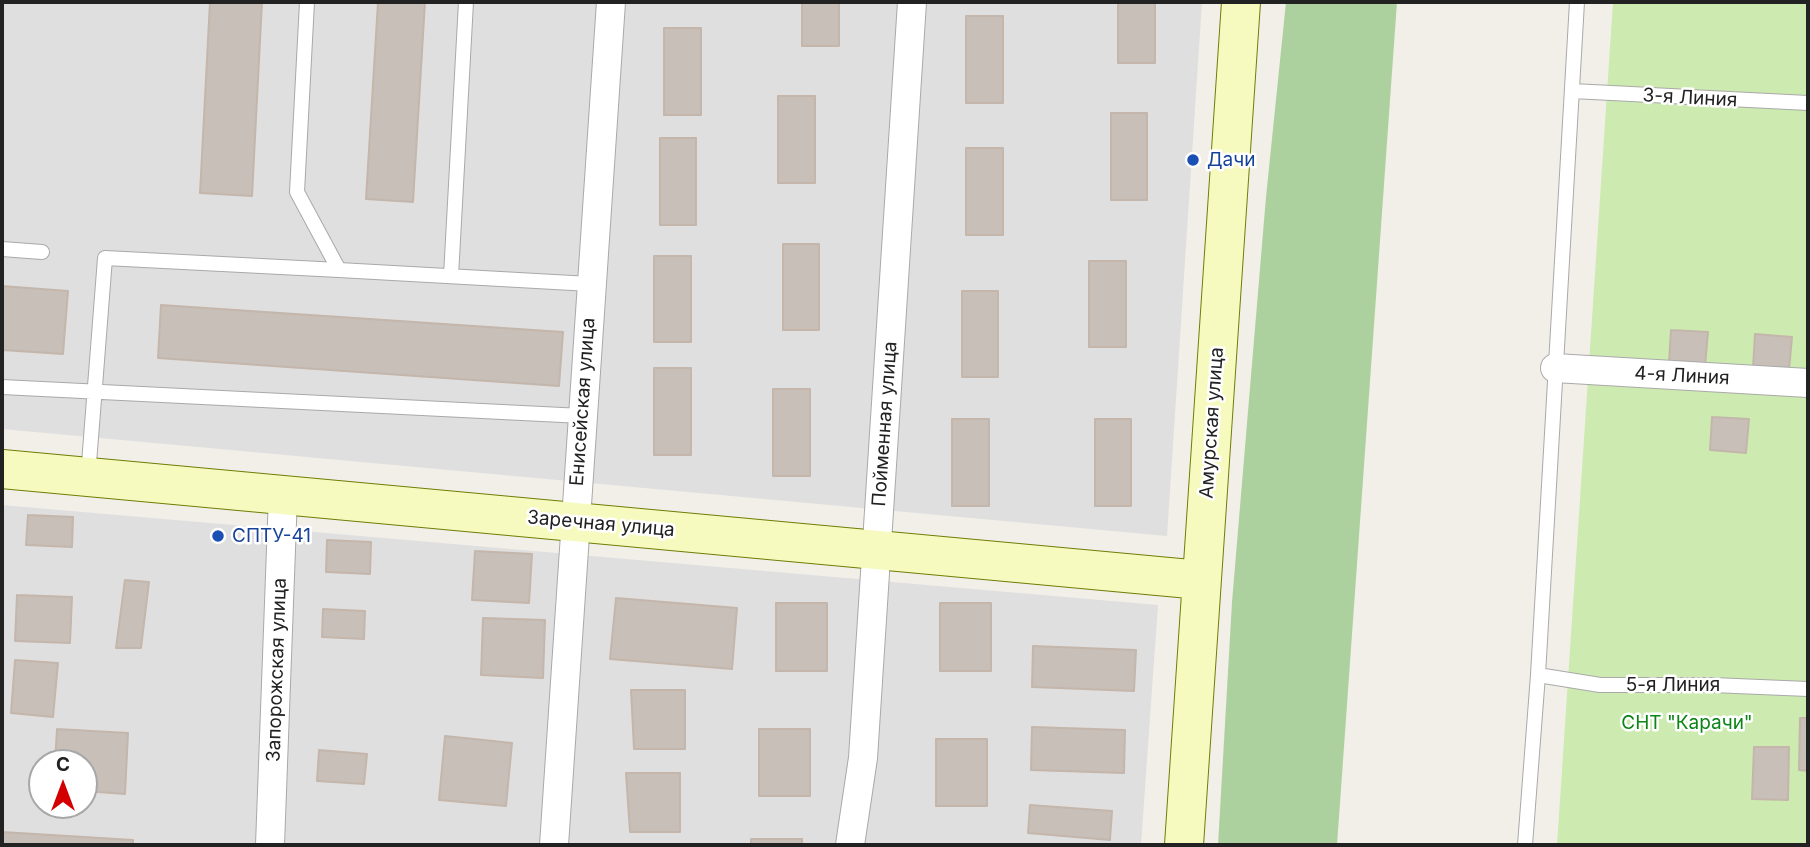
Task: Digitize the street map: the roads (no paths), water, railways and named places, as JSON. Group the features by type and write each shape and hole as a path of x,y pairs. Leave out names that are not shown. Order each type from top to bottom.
{"street":[{"name":"Енисейская улица","path":"555,845 590,284 611,2"},
{"name":"Пойменная улица","path":"850,845 863,758 912,2"},
{"name":"Амурская улица","path":"1184,845 1241,2"},
{"name":"4-я Линия","path":"1555,368 1808,383"},
{"name":"Заречная улица","path":"2,469 1201,580"},
{"name":"Запорожская улица","path":"270,845 283,495"}],"lane":[{"path":"307,2 297,192 340,270"},
{"path":"451,276 467,2"},
{"path":"1525,845 1538,675 1577,2"},
{"name":"3-я Линия","path":"1572,91 1808,103"},
{"path":"2,249 42,252"},
{"path":"88,477 105,258 590,284"},
{"path":"2,387 582,416"},
{"name":"5-я Линия","path":"1538,675 1600,685 1808,688"}],"place":[{"name":"Дачи","path":"1193,160"},
{"name":"СПТУ-41","path":"218,536"}],"park label":[{"name":"СНТ \"Карачи\"","path":"1687,723"}]}
